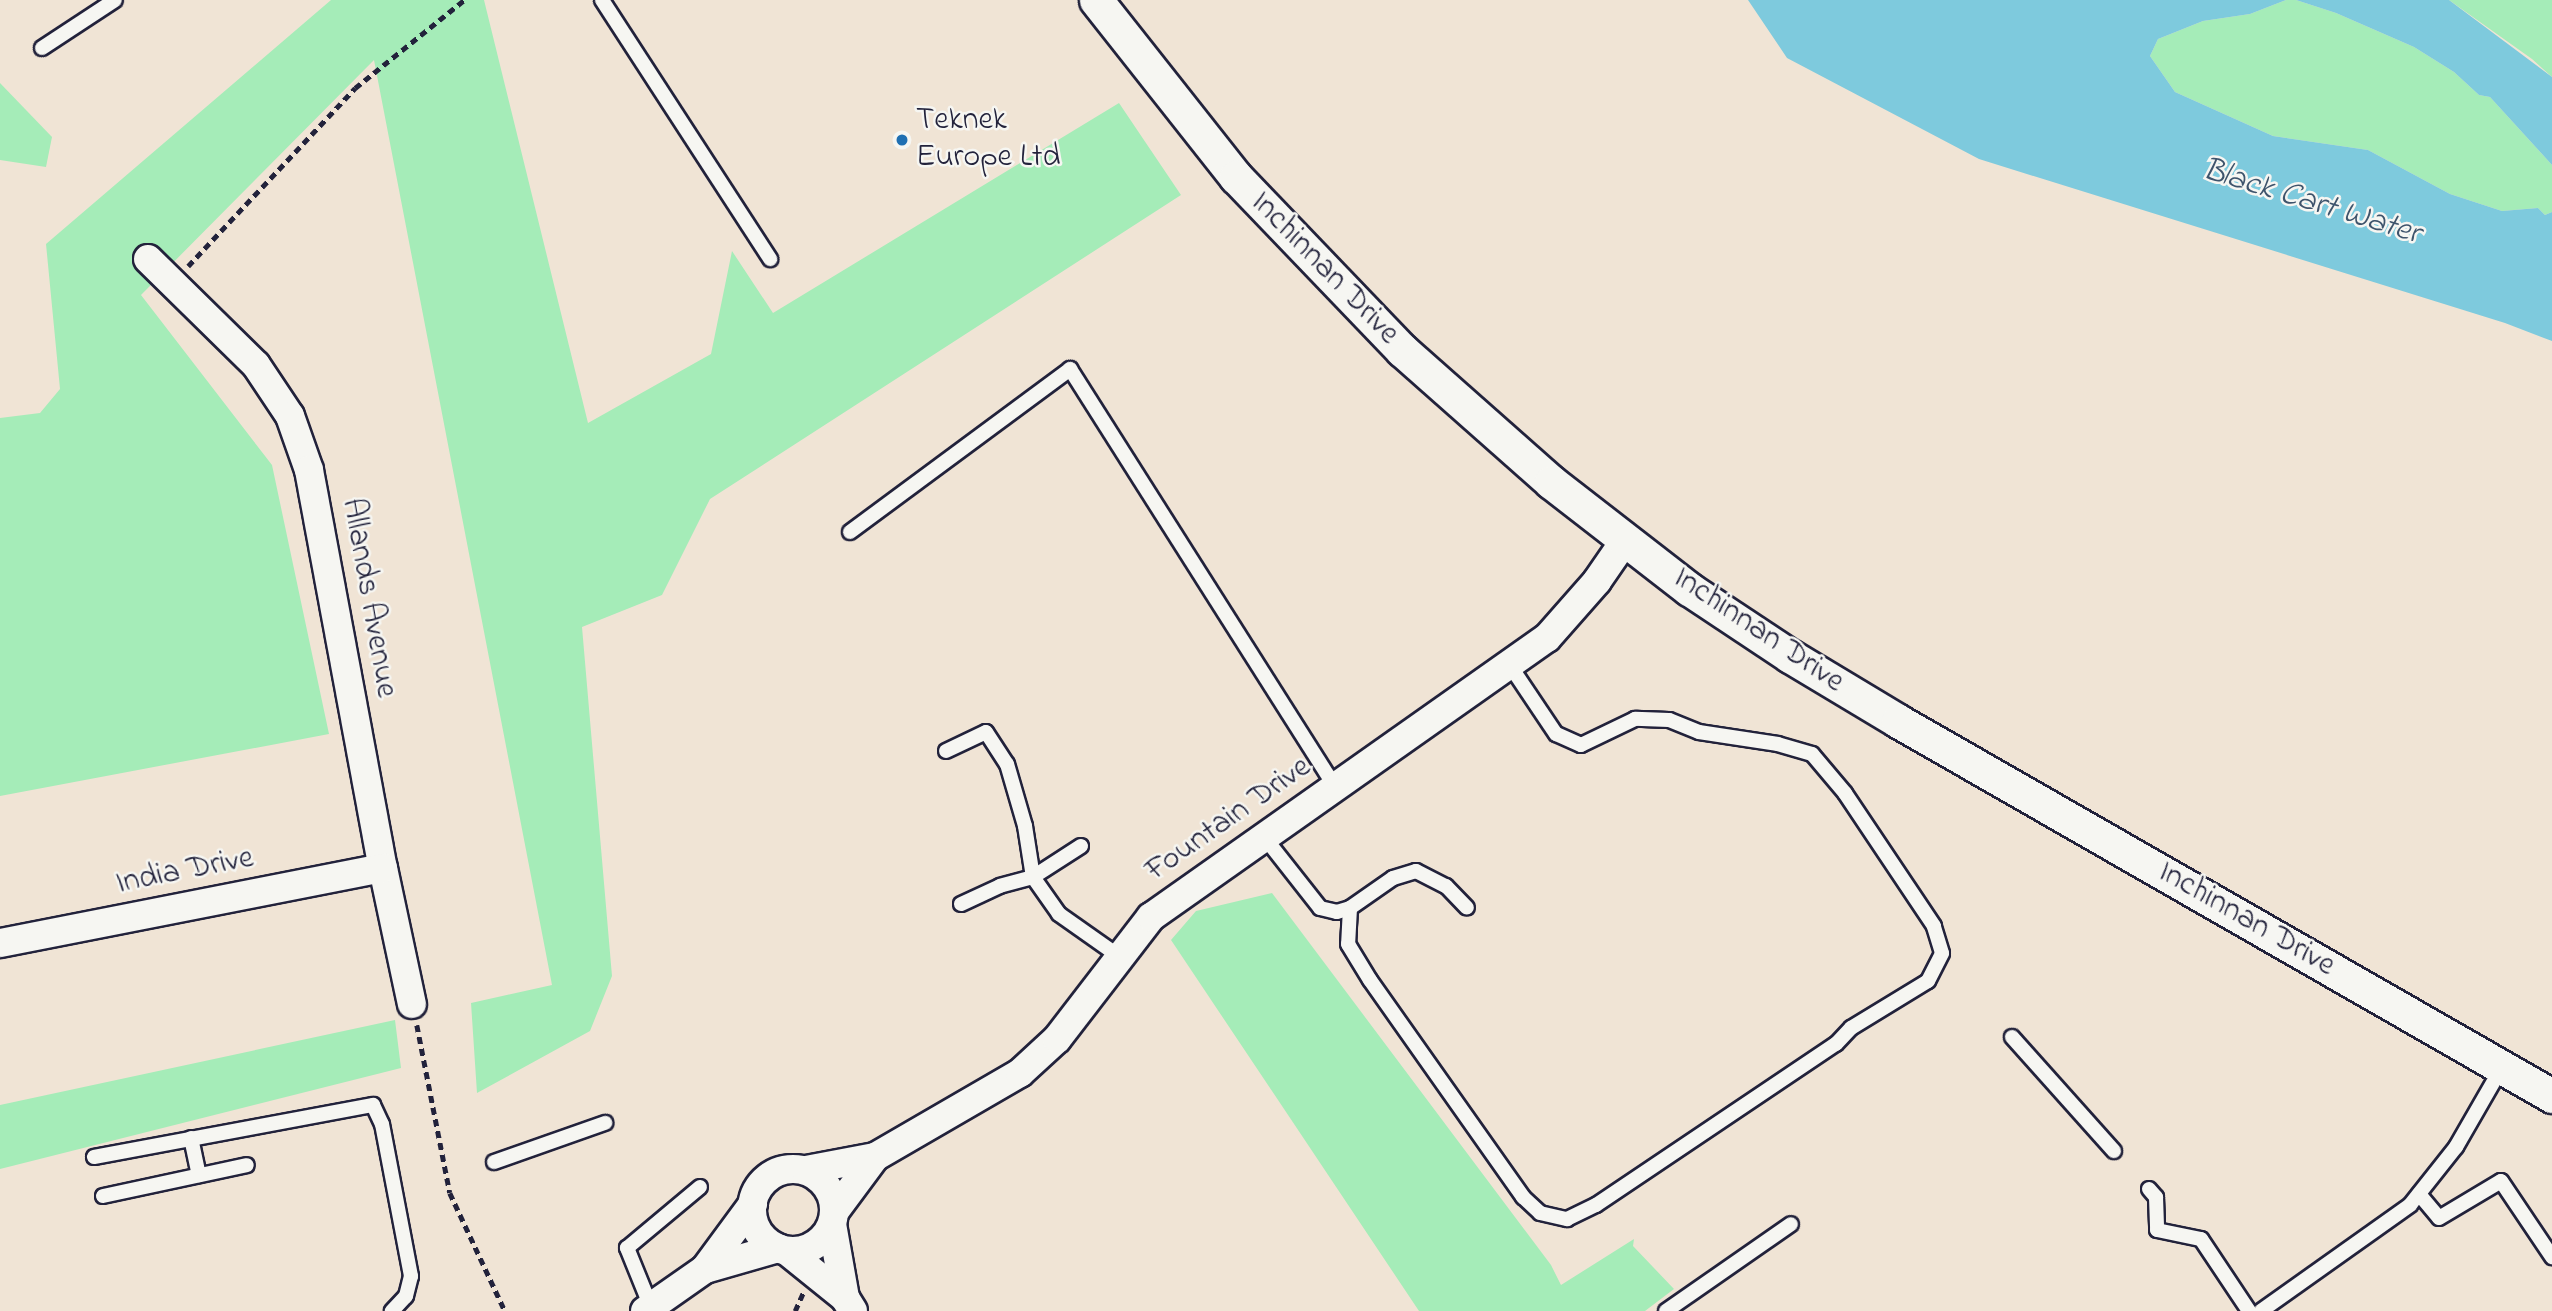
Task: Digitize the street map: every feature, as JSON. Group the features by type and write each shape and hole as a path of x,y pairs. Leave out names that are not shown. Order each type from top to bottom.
{"street":[{"name":"Inchinnan Drive","path":"1096,0 1236,177 1347,295 1472,415 1551,482 1689,589 1790,656 1886,714 2552,1096"},
{"name":"Allands Avenue","path":"148,259 256,365 290,416 309,470 383,868 412,1004"},
{"name":"Fountain Drive","path":"806,1170 875,1157 1020,1073 1057,1039 1151,917 1546,638 1597,581 1626,540"},
{"name":"India Drive","path":"0,943 383,868"},
{"name":"Fountain Drive","path":"834,1218 875,1157"},
{"path":"648,1309 705,1269 752,1204 757,1191 772,1175 792,1168 806,1170 827,1186 849,1304"},
{"path":"752,1204 758,1231 849,1304"},
{"path":"705,1269 782,1250 810,1248 827,1234 834,1218"}],"lane":[{"path":"43,48 115,0"},
{"path":"602,0 770,259"},
{"path":"849,532 1070,369 1336,788"},
{"path":"1350,908 1348,944 1370,980 1523,1197 1540,1213 1567,1219 1596,1205 1836,1044 1851,1028 1928,981 1942,953 1934,926 1845,793 1812,754 1777,744 1699,732 1670,720 1634,719 1581,745 1556,734 1508,664"},
{"path":"946,751 986,732 1007,764 1025,826 1033,877 1059,914 1120,957"},
{"path":"1265,838 1320,908 1337,912 1350,908 1393,877 1416,871 1446,886 1467,908"},
{"path":"961,904 1000,886 1033,877 1081,846"},
{"path":"2012,1037 2115,1151"},
{"path":"2261,1311 2410,1205 2456,1147 2503,1066"},
{"path":"94,1157 373,1105 382,1124 411,1276 406,1296 392,1311"},
{"path":"494,1162 605,1123"},
{"path":"191,1138 199,1175"},
{"path":"103,1196 247,1165"},
{"path":"2419,1194 2439,1218 2501,1181 2552,1257"},
{"path":"648,1309 627,1248 700,1187"},
{"path":"2149,1189 2156,1197 2157,1230 2201,1239 2249,1311"},
{"path":"1666,1311 1791,1224"}],"path":[{"path":"172,283 355,88 464,0"},
{"path":"412,1004 450,1193 505,1311"}],"green space":[{"path":"331,0 484,0 588,423 711,354 732,251 773,313 1119,103 1181,195 710,499 662,595 582,627 612,976 590,1031 477,1093 471,1003 552,985 374,60 141,295 272,465 329,734 0,796 0,418 40,413 60,389 46,244"},
{"path":"2286,0 2296,0 2336,13 2414,47 2454,72 2479,95 2490,97 2552,165 2552,212 2545,215 2538,208 2502,211 2450,194 2368,150 2273,136 2175,92 2150,56 2158,39 2203,21 2250,14"},
{"path":"2449,0 2552,0 2552,77 2532,59"},
{"path":"0,83 52,137 46,167 0,160"},
{"path":"1272,893 1551,1265 1561,1285 1634,1239 1633,1246 1674,1289 1645,1311 1419,1311 1171,940 1196,911"},
{"path":"395,1020 401,1068 0,1169 0,1105"}],"water":[{"name":"Black Cart Water","path":"1748,0 2286,0 2250,14 2203,21 2158,39 2150,56 2175,92 2273,136 2368,150 2450,194 2502,211 2538,208 2545,215 2552,212 2552,341 2505,323 1979,159 1787,58"},
{"path":"2296,0 2449,0 2552,77 2552,165 2490,97 2479,95 2454,72 2414,47 2336,13"}],"place":[{"name":"Teknek Europe Ltd","path":"902,140"}]}
